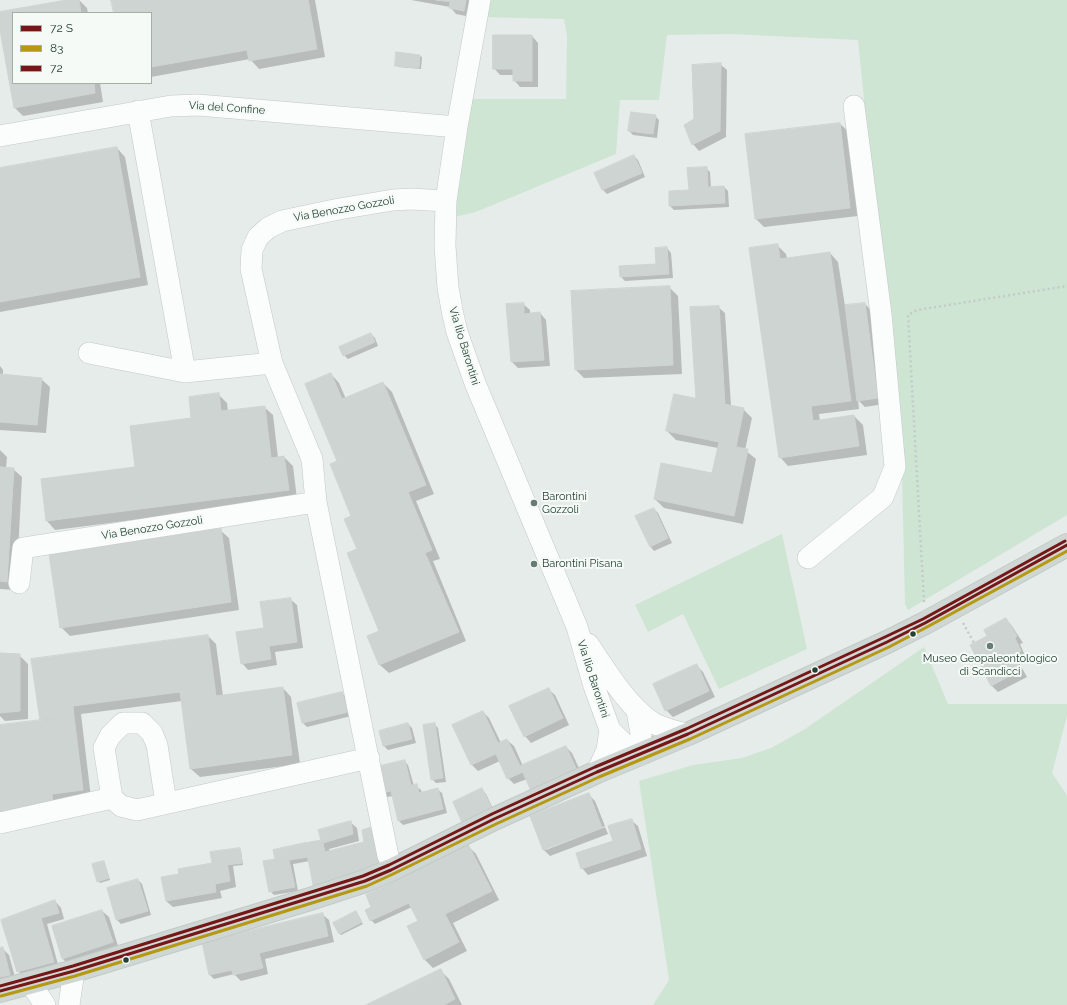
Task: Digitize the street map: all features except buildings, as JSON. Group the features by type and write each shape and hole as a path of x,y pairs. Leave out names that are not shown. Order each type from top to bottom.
{"main road":[{"path":"0,991 31,984 365,881 391,870 494,819 597,772 688,734 925,623 1067,545"}],"street":[{"name":"Via Ilio Barontini","path":"480,0 457,127 446,202 445,246 448,288 459,338 484,406 577,627 594,686 610,730 628,748 639,755 641,733 637,711"},
{"name":"Via del Confine","path":"0,136 138,111 171,106 198,105 457,127"},
{"path":"808,558 883,497 895,467 881,314 854,106"},
{"path":"138,111 185,372"},
{"name":"Via Benozzo Gozzoli","path":"388,856 316,502 312,458 272,363 250,262 253,247 258,237 263,232 282,221 338,209 404,199 446,202"},
{"path":"89,353 185,372 272,363"},
{"name":"Via Benozzo Gozzoli","path":"19,583 23,548 316,502"},
{"name":"Via Ilio Barontini","path":"577,627 611,677 637,711 664,728 688,734"},
{"path":"166,803 157,745 152,732 142,723 123,723 110,736 104,748 112,798 121,806 137,810 369,758"},
{"name":"Via Ilio Barontini","path":"597,772 607,750 610,730"},
{"path":"0,823 112,798"},
{"path":"69,1005 74,971"},
{"path":"31,984 45,1005"}],"path":[{"path":"925,623 908,315 917,310 1067,286"}],"green space":[{"path":"480,0 1067,0 1067,515 908,610 905,604 902,476 858,40 729,34 667,35 659,100 620,100 616,154 476,212 445,219 462,99 566,99 567,36 564,19 477,17"},
{"path":"782,534 807,649 719,689 683,614 648,632 635,605"},
{"path":"924,647 948,704 1067,704 1067,716 1052,773 1067,795 1067,1005 653,1005 669,980 639,781 693,765 742,758 771,748 805,729"}],"transit line":[{"name":"72","path":"0,986 73,966 363,876 389,865 492,814 595,767 686,729 923,619 1065,541"},
{"path":"0,991 74,971 365,881 391,870 494,819 597,772 688,734 887,642 925,623 1067,545"},
{"name":"83","path":"1,996 75,976 367,886 496,824 599,777 690,739 889,647 1067,551"}],"place":[{"name":"Barontini Gozzoli","path":"534,503"},
{"name":"Barontini Pisana","path":"534,564"},
{"name":"Museo Geopaleontologico di Scandicci","path":"990,646"}]}
